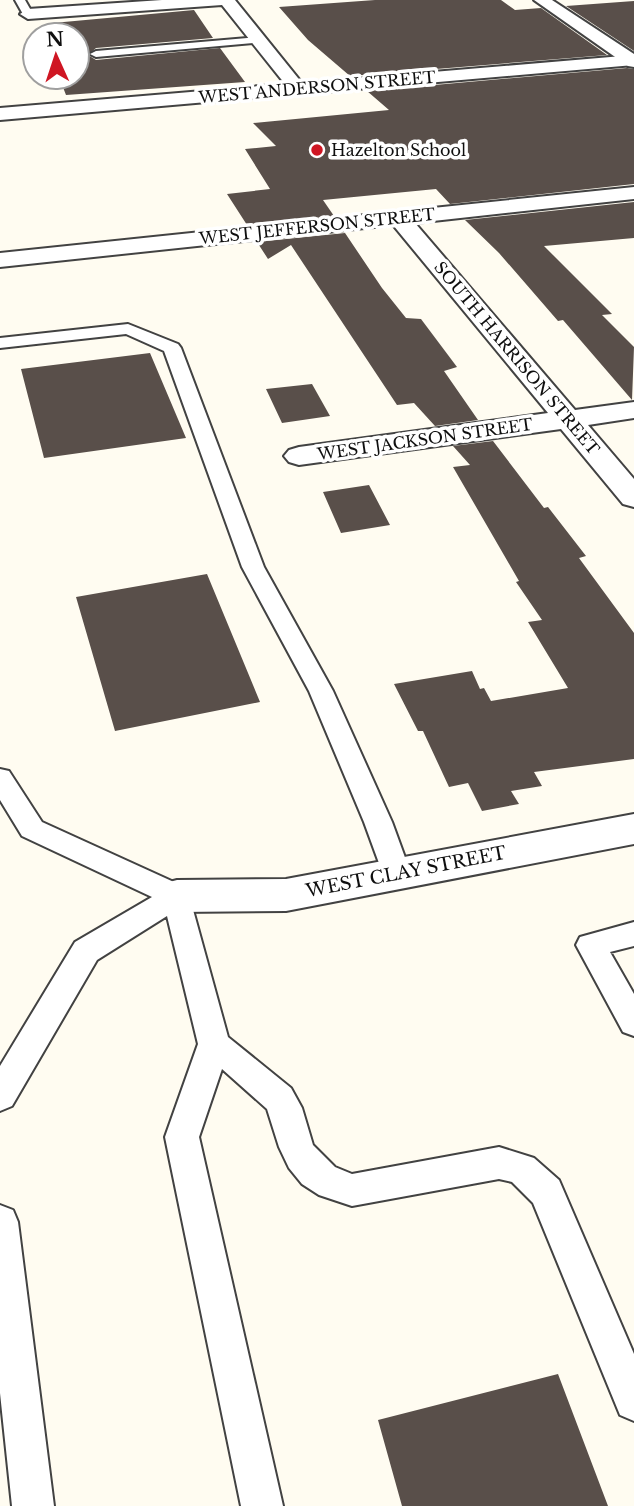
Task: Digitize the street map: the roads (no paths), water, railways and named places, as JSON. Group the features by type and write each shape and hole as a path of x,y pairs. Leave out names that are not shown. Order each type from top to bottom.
{"street":[{"path":"24,7 226,0 297,88"},
{"path":"542,0 633,61"},
{"name":"WEST ANDERSON STREET","path":"0,114 633,61"},
{"name":"WEST JEFFERSON STREET","path":"0,260 634,192"},
{"name":"SOUTH HARRISON STREET","path":"400,218 634,498"},
{"name":"WEST JACKSON STREET","path":"299,456 634,410"},
{"name":"WEST CLAY STREET","path":"177,896 286,895 634,829"}],"lane":[{"path":"96,54 258,40"},
{"path":"0,343 128,329 172,348 253,567 321,691 378,822 397,874"},
{"path":"0,778 32,829 177,896"},
{"path":"177,896 214,1044 182,1137 262,1506"},
{"path":"0,1096 86,951 177,896"},
{"path":"634,934 590,945 634,1024"},
{"path":"214,1044 283,1103 294,1141 304,1162 320,1179 337,1188 352,1189 499,1163 522,1168 546,1192 634,1401"},
{"path":"0,1222 33,1506"}],"place":[{"name":"Hazelton School","path":"317,150"}]}
